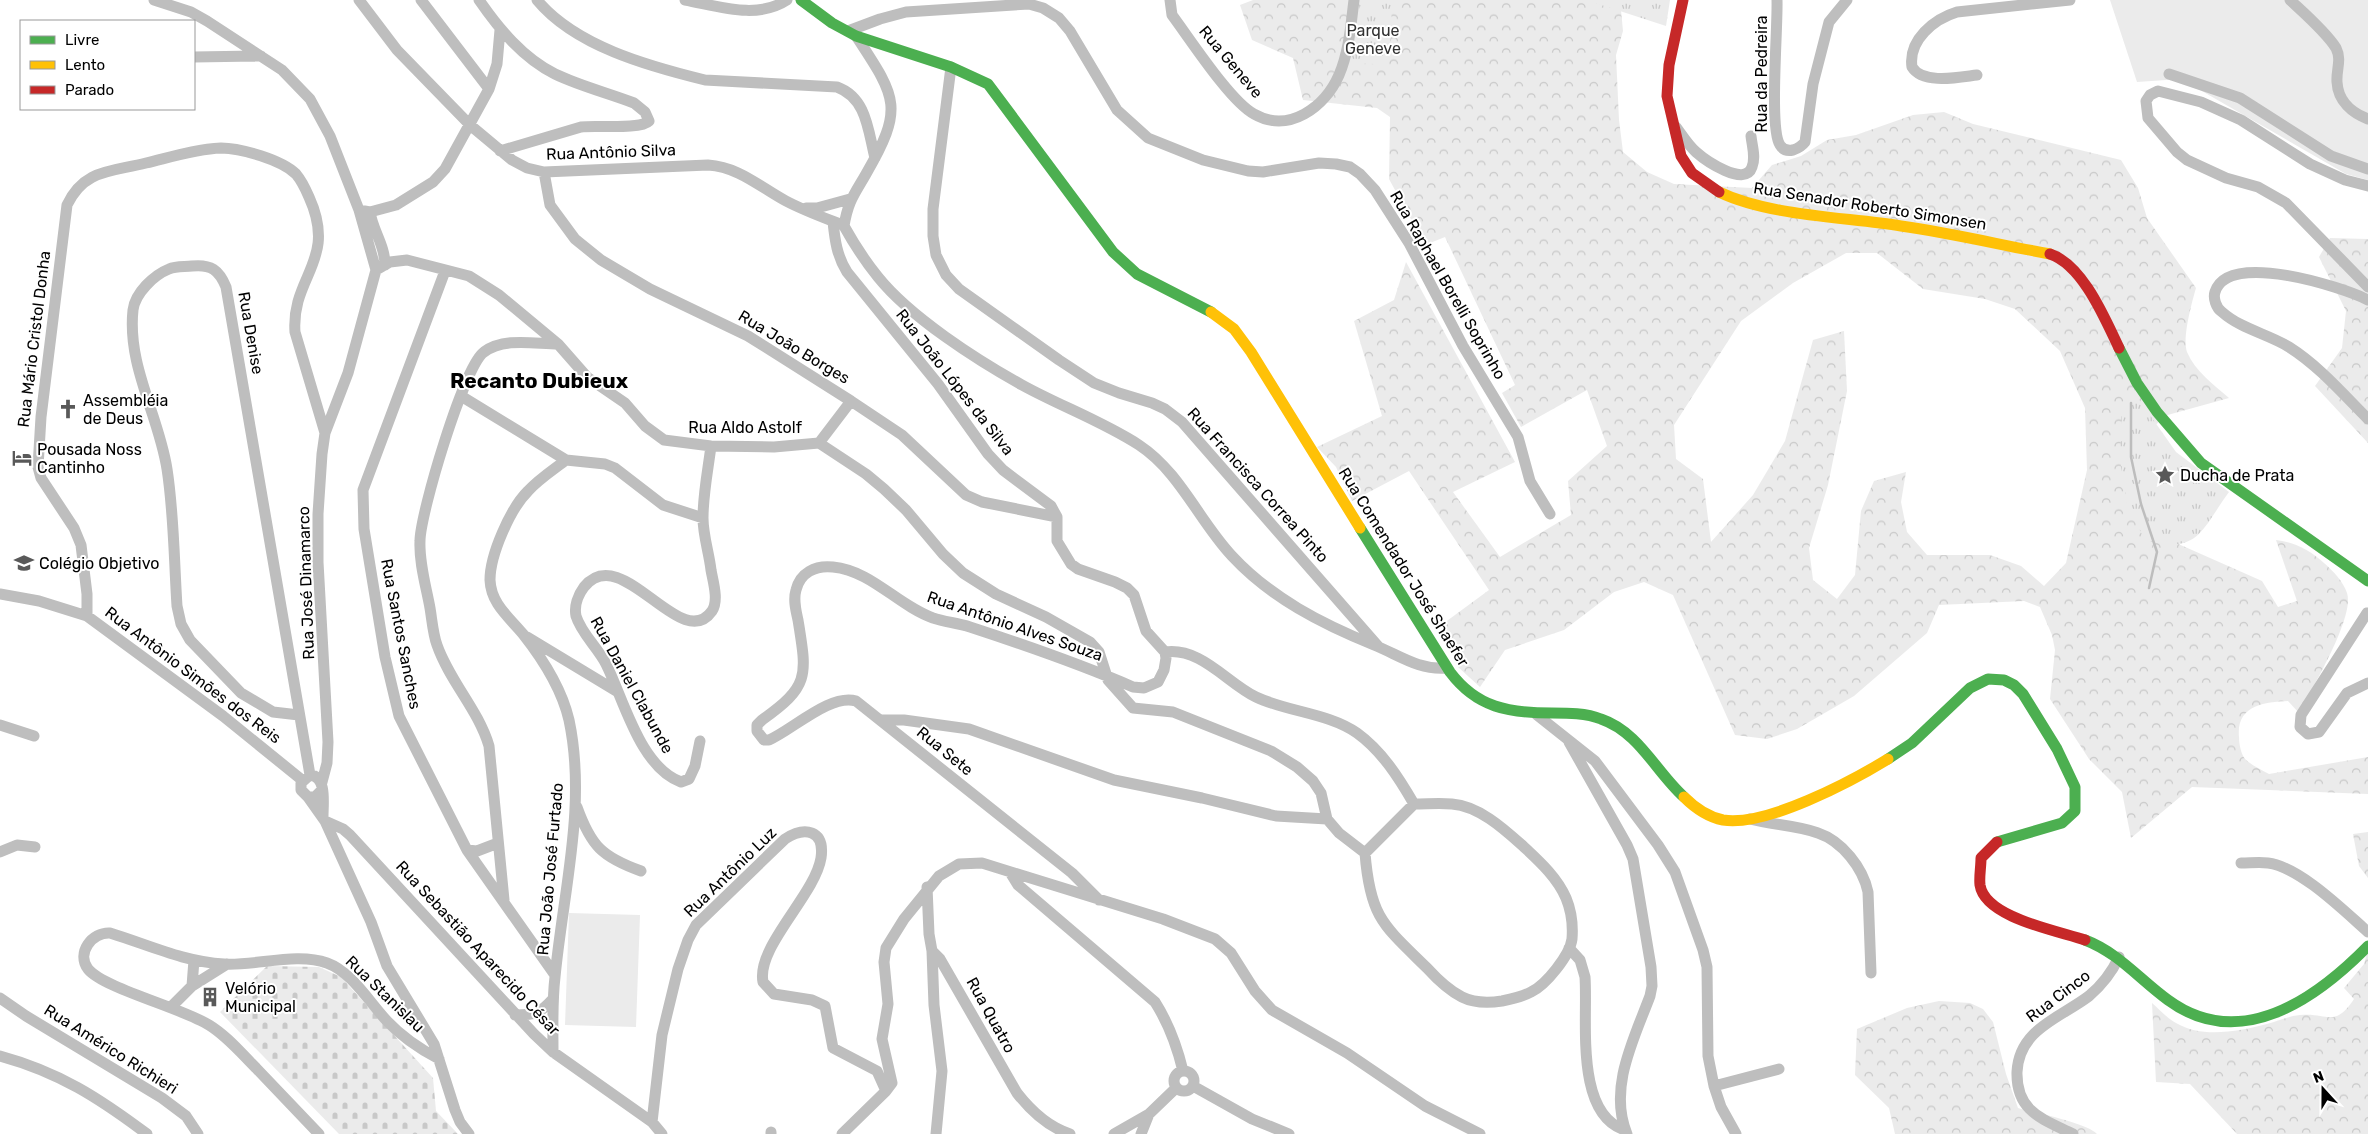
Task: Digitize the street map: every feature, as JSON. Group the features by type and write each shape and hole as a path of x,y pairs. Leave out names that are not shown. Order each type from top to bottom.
{"street":[{"path":"154,0 191,12 261,56 282,70 310,99 383,246 380,268"},
{"name":"Rua Antônio Silva","path":"359,0 397,50 470,126 512,160 527,168 544,172 722,166 736,171 787,201 839,224"},
{"path":"421,0 489,89"},
{"path":"479,0 500,30 538,64 555,74 634,103 645,112 649,121 642,125 594,125 581,127 500,151"},
{"path":"537,0 563,26 583,39 612,51 687,75 705,80 837,86 848,91 862,108 875,158"},
{"path":"685,0 752,11 768,10 787,0"},
{"name":"Rua Comendador José Shaefer","path":"800,0 852,34 980,78 995,90 1113,252 1125,265 1137,274 1205,308 1234,330 1251,352 1370,546 1427,631 1446,668 1467,691 1491,706 1517,713 1537,715 1577,714 1606,719 1624,731 1643,749 1681,796 1697,808 1727,820 1748,819 1798,804 1875,768 1895,756 1924,733 1972,686 1989,679 1998,678 2008,682 2024,695 2075,782 2078,799 2072,817 2062,824 2052,829 2015,834 1992,844 1983,853 1979,867 1980,889 1987,900 2000,912 2093,943 2120,957 2174,1003 2194,1016 2213,1021 2241,1021 2277,1012 2302,1002 2340,975 2368,946"},
{"path":"1161,0 1172,15"},
{"name":"Rua Geneve","path":"1170,0 1172,15 1238,101 1254,114 1269,120 1288,120 1304,116 1319,104 1339,75 1348,43 1354,0"},
{"name":"Rua Senador Roberto Simonsen","path":"1683,0 1669,65 1667,96 1681,156 1692,174 1714,190 1738,201 1764,207 1903,226 2053,255 2079,276 2092,294 2137,383 2157,412 2201,463 2368,581"},
{"name":"Rua da Pedreira","path":"1777,0 1774,116 1776,138 1784,150 1799,148 1805,142 1813,84 1829,22 1847,0"},
{"path":"1977,75 1944,79 1922,75 1912,67 1911,60 1914,48 1925,31 1944,16 1957,12 2070,0"},
{"path":"2290,0 2336,48 2340,62 2337,82 2341,96 2352,111 2368,118"},
{"name":"Rua Raphael Borelli Soprinho","path":"852,34 880,19 906,12 1029,4 1044,8 1060,18 1070,30 1117,110 1148,138 1203,160 1248,171 1263,172 1319,163 1350,167 1360,174 1375,190 1409,243 1464,346 1518,437 1530,481 1550,514"},
{"path":"365,211 396,205 433,182 445,169 489,89 497,64 500,30"},
{"name":"Rua João Lópes da Silva","path":"852,34 882,77 892,103 892,114 886,136 850,199 839,224 836,247 840,260 847,272 938,384 988,454 1003,470 1047,502 1057,517"},
{"path":"195,57 261,56"},
{"name":"Rua Francisca Correa Pinto","path":"951,67 933,209 933,236 936,254 946,275 959,289 1058,360 1094,383 1158,406 1182,422 1378,646"},
{"path":"2169,74 2240,98 2331,156 2357,167 2368,169"},
{"path":"2368,186 2345,180 2310,164 2241,120 2201,102 2158,91 2150,95 2146,101 2148,118 2182,156 2199,167 2226,178 2258,187 2286,203 2368,286"},
{"path":"1672,122 1695,151 1713,164 1738,175 1746,174 1752,169 1754,156 1751,136"},
{"name":"Rua Mário Cristol Donha","path":"87,616 87,594 81,545 74,528 41,478 38,467 41,417 67,205 82,182 95,175 176,156 222,148 250,152 282,165 296,174 309,196 319,223 319,246 312,269 298,299 294,315 295,332 325,433"},
{"name":"Rua João Borges","path":"544,172 550,206 575,239 601,260 650,289 748,336 851,400 902,435 966,495 982,502 1057,517"},
{"path":"804,208 817,208 850,199"},
{"path":"365,211 380,268"},
{"path":"839,224 879,278 919,317 1022,385 1139,445 1170,475 1193,502 1232,556 1252,575 1318,621 1420,666 1446,668"},
{"path":"383,246 407,260"},
{"name":"Rua Aldo Astolf","path":"380,268 397,260 407,260 469,276 499,294 558,344 577,367 625,403 654,434 664,440 711,446 774,447 819,443"},
{"name":"Rua Denise","path":"299,715 273,712 240,693 190,640 181,624 177,606 167,469 161,442 135,358 133,309 138,298 156,276 171,268 202,265 213,268 221,276 226,287 299,715 306,778"},
{"name":"Rua José Dinamarco","path":"322,787 327,763 328,742 318,562 318,514 325,433 348,373 380,268"},
{"name":"Rua Santos Sanches","path":"444,271 363,490 364,529 385,657 397,710 467,850 555,975"},
{"path":"2368,300 2330,284 2303,277 2276,274 2237,275 2224,280 2215,293 2215,301 2222,312 2245,327 2288,346 2311,362 2368,419"},
{"path":"504,902 489,746 482,725 450,674 437,644 420,541 422,515 460,396 482,352 505,343 558,344"},
{"path":"460,396 566,460 605,464 615,468 663,506 703,518"},
{"path":"851,400 819,443 866,474 884,489 906,510 963,573 996,594 1063,626 1090,642 1099,652 1106,676 1118,693 1133,708 1173,712 1271,750 1297,767 1313,781 1321,793 1327,818 1339,833 1365,852 1370,893 1380,918 1388,930 1443,984 1462,997 1489,1003 1531,993 1550,977 1569,948 1572,925 1566,898 1550,872 1501,827 1466,807 1453,804 1414,804 1365,852"},
{"name":"Rua Daniel Clabunde","path":"700,741 692,776 681,782 663,772 634,728 606,665 576,616 577,600 591,580 601,576 612,576 628,581 678,616 695,621 706,617 713,610 716,596 703,518 711,446"},
{"path":"566,460 527,491 509,521 497,546 493,561 490,580 493,594 499,608 523,635 618,692"},
{"path":"1057,517 1057,542 1063,555 1078,569 1127,588 1134,595 1146,630 1165,652 1189,656 1212,666 1256,697 1356,732 1385,760 1414,804"},
{"name":"Rua Antônio Alves Souza","path":"757,731 757,725 794,695 800,684 803,653 795,592 799,581 807,572 824,566 858,573 908,605 933,618 970,626 1140,689 1150,686 1161,677 1166,664 1165,652"},
{"name":"Rua Antônio Simões dos Reis","path":"0,594 39,601 87,616 306,778"},
{"path":"2368,606 2368,613 2301,714 2300,727 2308,734 2319,732 2347,694 2368,683"},
{"name":"Rua João José Furtado","path":"523,635 557,688 568,719 574,760 575,803 560,949 555,975 553,1052"},
{"name":"Rua Sete","path":"757,731 764,740 769,740 829,705 850,699 856,701 1072,873 1099,900"},
{"path":"1537,715 1585,752 1612,780 1658,844 1675,872 1704,950 1707,967 1708,1056 1714,1086 1721,1107 1736,1134"},
{"path":"882,720 904,720 969,729 1114,780 1202,798 1276,816 1327,818"},
{"path":"0,725 34,736"},
{"path":"1568,740 1628,844 1637,879 1640,909 1651,967 1650,996 1625,1061 1621,1085 1621,1106 1626,1132"},
{"path":"322,787 316,797 308,797 301,790 306,778 318,777 322,787 324,818 371,922 387,966 430,1035 455,1110 460,1122 469,1134"},
{"name":"Rua Sebastião Aparecido César","path":"308,797 324,818 343,829 350,836 515,1014 553,1052 652,1122 662,1134"},
{"path":"575,803 584,829 599,850 617,862 641,871"},
{"path":"1748,819 1818,832 1838,845 1851,859 1866,882 1868,892 1871,973"},
{"name":"Rua Antônio Luz","path":"652,1122 662,1035 678,969 696,925 786,839 805,830 812,832 818,838 821,858 812,880 780,933 764,965 764,982 774,994 812,1000 825,1006 833,1048 877,1071 886,1091"},
{"path":"467,850 484,849 498,843"},
{"path":"0,852 17,845 35,847"},
{"path":"842,1134 892,1083 882,1039 888,998 884,955 886,948 927,887 949,869 968,862 982,863 1164,919 1215,939 1231,953 1255,991 1272,1010 1355,1058 1425,1106 1480,1134"},
{"path":"2241,863 2269,863 2284,868 2332,900 2368,932"},
{"path":"1010,872 1018,885 1155,1002 1172,1034 1183,1071"},
{"name":"Rua Quatro","path":"927,887 927,918 932,951 940,959 1017,1093 1032,1112 1070,1134"},
{"name":"Rua Stanislau","path":"171,1006 113,984 92,973 84,960 84,952 89,944 102,933 110,933 170,954 194,960 227,964 301,959 326,962 345,973 388,1022 403,1036 422,1050 439,1058"},
{"path":"1569,948 1580,960 1585,977 1587,1066 1591,1086 1604,1115 1616,1128 1626,1132"},
{"path":"540,952 560,949"},
{"path":"932,951 934,996 942,1071 936,1134"},
{"name":"Rua Cinco","path":"2073,1134 2043,1119 2026,1106 2018,1088 2018,1062 2024,1045 2034,1033 2047,1022 2091,994 2105,980 2120,957"},
{"path":"192,986 194,960"},
{"path":"227,964 192,986 171,1006 210,1025 233,1044 319,1134"},
{"name":"Rua Américo Richieri","path":"0,998 26,1016 162,1098 186,1116 198,1134"},
{"path":"515,1014 533,1015 542,1011 553,999"},
{"path":"0,1056 57,1075 77,1086 147,1134"},
{"path":"0,1064 22,1062"},
{"path":"1714,1086 1779,1069"},
{"path":"1183,1071 1191,1074 1194,1080 1193,1086 1185,1091 1176,1088 1174,1079 1177,1073 1183,1071"},
{"path":"1193,1086 1252,1119 1288,1134"},
{"path":"1114,1134 1149,1114 1176,1088"},
{"path":"1140,1134 1149,1114"}],"green space":[{"path":"1253,0 1620,0 1623,31 1616,55 1619,120 1623,152 1647,172 1674,184 1752,188 1772,165 1801,156 1827,140 1856,135 1913,115 1944,112 1973,124 2121,160 2138,188 2147,218 2196,288 2186,338 2187,352 2190,359 2211,383 2229,398 2164,416 2143,439 2149,531 2262,581 2278,607 2297,601 2276,540 2295,545 2319,558 2337,576 2347,593 2348,604 2345,619 2322,671 2299,713 2288,701 2269,703 2253,708 2242,718 2239,727 2239,743 2245,759 2269,774 2368,757 2368,794 2192,787 2131,838 2122,792 2089,759 2050,699 2055,650 2052,635 2040,607 2024,601 1939,605 1927,633 1854,696 1797,729 1767,739 1735,735 1673,595 1644,582 1614,592 1564,630 1505,650 1480,687 1458,667 1440,626 1489,590 1409,471 1352,501 1336,467 1317,447 1382,416 1354,321 1394,300 1406,262 1515,462 1453,492 1500,557 1571,515 1568,481 1607,446 1587,390 1521,427 1502,393 1515,385 1445,237 1425,245 1389,179 1390,117 1377,108 1303,100 1293,58 1252,40 1240,5","holes":["1846,253 1877,253 1923,289 1985,299 2015,309 2060,351 2085,408 2087,470 2066,563 2044,586 2021,566 1990,555 1927,555 1907,532 1901,502 1906,472 1874,481 1861,511 1855,575 1837,599 1813,580 1809,548 1828,485 1847,391 1844,331 1813,340 1785,441 1753,495 1711,542 1703,479 1676,459 1674,425 1741,321 1793,283"]},
{"name":"Parque Geneve","path":"1361,0 1390,0 1392,3 1390,48 1374,64 1351,63"},
{"path":"1586,0 1670,0 1666,26"},
{"path":"2110,0 2368,0 2368,180 2346,174 2181,79 2137,82"},
{"path":"2330,238 2368,239 2368,443 2315,386 2342,348 2346,311 2319,257"},
{"name":"Ducha de Prata","path":"2133,391 2176,452 2229,492 2204,528 2197,536 2188,541 2177,544 2163,544 2145,540 2127,506 2120,459 2122,403"},
{"path":"2368,832 2368,878 2359,866 2353,834"},
{"path":"569,913 640,915 636,1027 565,1025"},
{"path":"2368,950 2368,1134 2237,1134 2190,1084 2156,1082 2152,1003 2176,1023 2198,1031 2209,1032 2245,1029 2292,1016 2336,1016 2341,1014 2354,999 2344,988 2364,964"},
{"path":"267,966 319,967 341,977 433,1078 436,1111 458,1134 339,1134 220,1012"},
{"path":"1939,1001 1970,1003 1983,1009 1993,1022 2006,1074 2018,1108 2072,1122 2097,1134 1895,1134 1889,1108 1855,1075 1857,1029 1907,1008"}],"waterway":[{"path":"2131,403 2131,457 2141,504 2157,552 2149,588"}],"traffic: fast":[{"path":"801,0 832,23 856,36 951,67 988,84 1113,252 1137,274 1211,312"},
{"path":"2119,348 2137,383 2157,412 2201,463 2368,581"},
{"path":"1360,528 1450,672 1471,694 1483,701 1508,710 1536,713 1583,714 1614,725 1637,743 1684,797"},
{"path":"1888,759 1912,743 1970,688 1988,679 2004,680 2014,685 2023,694 2057,749 2075,787 2075,811 2062,823 1997,842"},
{"path":"2085,940 2119,959 2168,1000 2195,1015 2222,1021 2249,1020 2276,1013 2301,1000 2325,984 2368,946"}],"traffic: slow":[{"path":"1719,192 1739,200 1784,211 1920,229 2050,254"},
{"path":"1211,312 1234,329 1251,352 1360,528"},
{"path":"1684,797 1702,812 1723,820 1762,817 1785,810 1831,790 1888,759"}],"traffic: jam":[{"path":"1683,0 1669,65 1667,96 1681,156 1692,173 1719,192"},
{"path":"2050,254 2062,260 2083,281 2100,308 2119,348"},
{"path":"1997,842 1981,858 1980,885 1985,896 1995,906 2009,915 2085,940"}],"place":[{"name":"Assembléia de Deus","path":"68,409"},
{"name":"Pousada Noss Cantinho","path":"22,458"},
{"name":"Ducha de Prata","path":"2165,475"},
{"name":"Colégio Objetivo","path":"24,563"},
{"name":"Velório Municipal","path":"210,997"}],"district":[{"name":"Recanto Dubieux","path":"539,380"}]}
